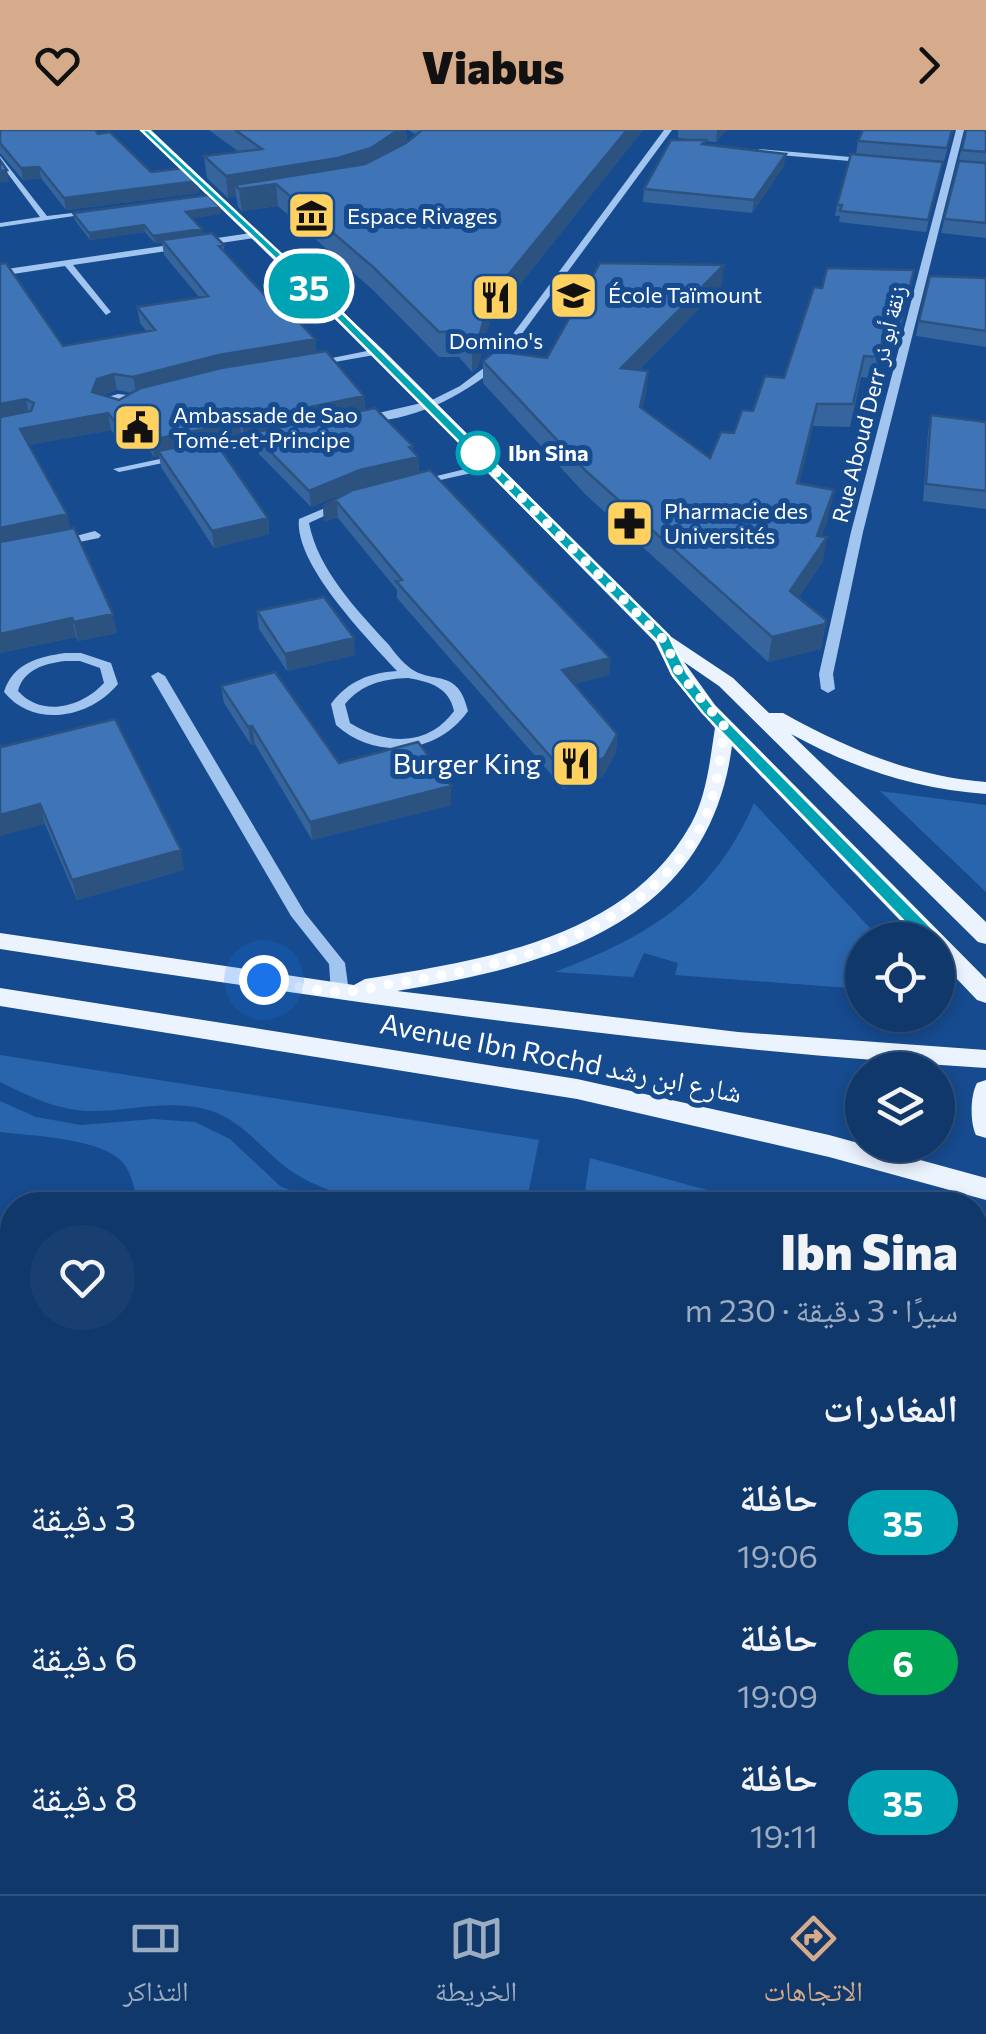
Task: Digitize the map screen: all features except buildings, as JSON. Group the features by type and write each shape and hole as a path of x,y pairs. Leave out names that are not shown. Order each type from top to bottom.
{"main road":[{"path":"145,130 377,352 664,640 706,667 743,699 986,936"},
{"path":"664,640 680,674 725,727 915,922"},
{"path":"743,699 853,760 914,779 986,788"},
{"path":"340,992 498,963 540,950 614,914 670,870 689,846 713,797 725,727"},
{"name":"Avenue Ibn Rochd شارع ابن رشد","path":"0,942 595,1026 870,1054 986,1059"},
{"path":"955,962 986,994"},
{"name":"Avenue Ibn Rochd شارع ابن رشد","path":"0,997 577,1089 830,1146 986,1188"},
{"path":"986,1090 986,1128"}],"street":[{"path":"353,422 431,406 469,385 506,351 668,130"},
{"name":"Rue Aboud Derr زنقة أبو ذر","path":"828,689 826,674 857,532 960,130"},
{"path":"659,143 678,144"},
{"path":"756,151 892,163"},
{"path":"0,158 45,219"},
{"path":"931,166 968,169"},
{"path":"198,198 244,200"},
{"path":"0,225 102,211"},
{"path":"0,273 258,236"},
{"path":"68,264 106,312"},
{"path":"299,365 377,352"},
{"path":"119,469 294,434"},
{"path":"395,488 490,466"},
{"path":"362,498 304,521 309,548 370,633 408,674 426,677 454,690 461,712 445,732 410,743 371,740 343,726 338,704 344,694 372,678 408,674"},
{"path":"38,547 95,535"},
{"path":"64,657 96,660 111,674 104,693 92,701 59,710 27,707 16,700 6,684 32,665 64,657"},
{"path":"158,676 298,916 337,963 340,992"}],"shaded area":[{"path":"880,791 986,805 986,892"},
{"path":"754,803 864,922 845,922 845,988 675,975 678,963 644,953 633,977 555,972 620,944 674,910 698,889 738,836"},
{"path":"0,1055 539,1140 529,1192 336,1192 294,1173 216,1112 172,1105 101,1111 64,1108 0,1082"},
{"path":"0,1101 36,1117 81,1125 153,1119 195,1122 230,1139 280,1186 294,1192 134,1192 126,1167 104,1150 69,1140 0,1132"},
{"path":"590,1158 714,1192 585,1192"}],"bus line":[{"name":"35","path":"145,130 392,366 664,640 680,674 708,710 915,922"}],"place":[{"name":"Espace Rivages","path":"312,216"},
{"name":"École Taïmount","path":"573,295"},
{"name":"Domino's","path":"496,297"},
{"name":"Ambassade de Sao Tomé-et-Principe","path":"138,428"},
{"name":"Ibn Sina","path":"478,453"},
{"name":"Pharmacie des Universités","path":"629,524"},
{"name":"Burger King","path":"576,764"}],"route":[{"path":"264,980 340,992 461,972 540,950 580,933 645,893 670,870 704,822 713,797 725,727 680,674 664,640 474,450 478,453"}]}
